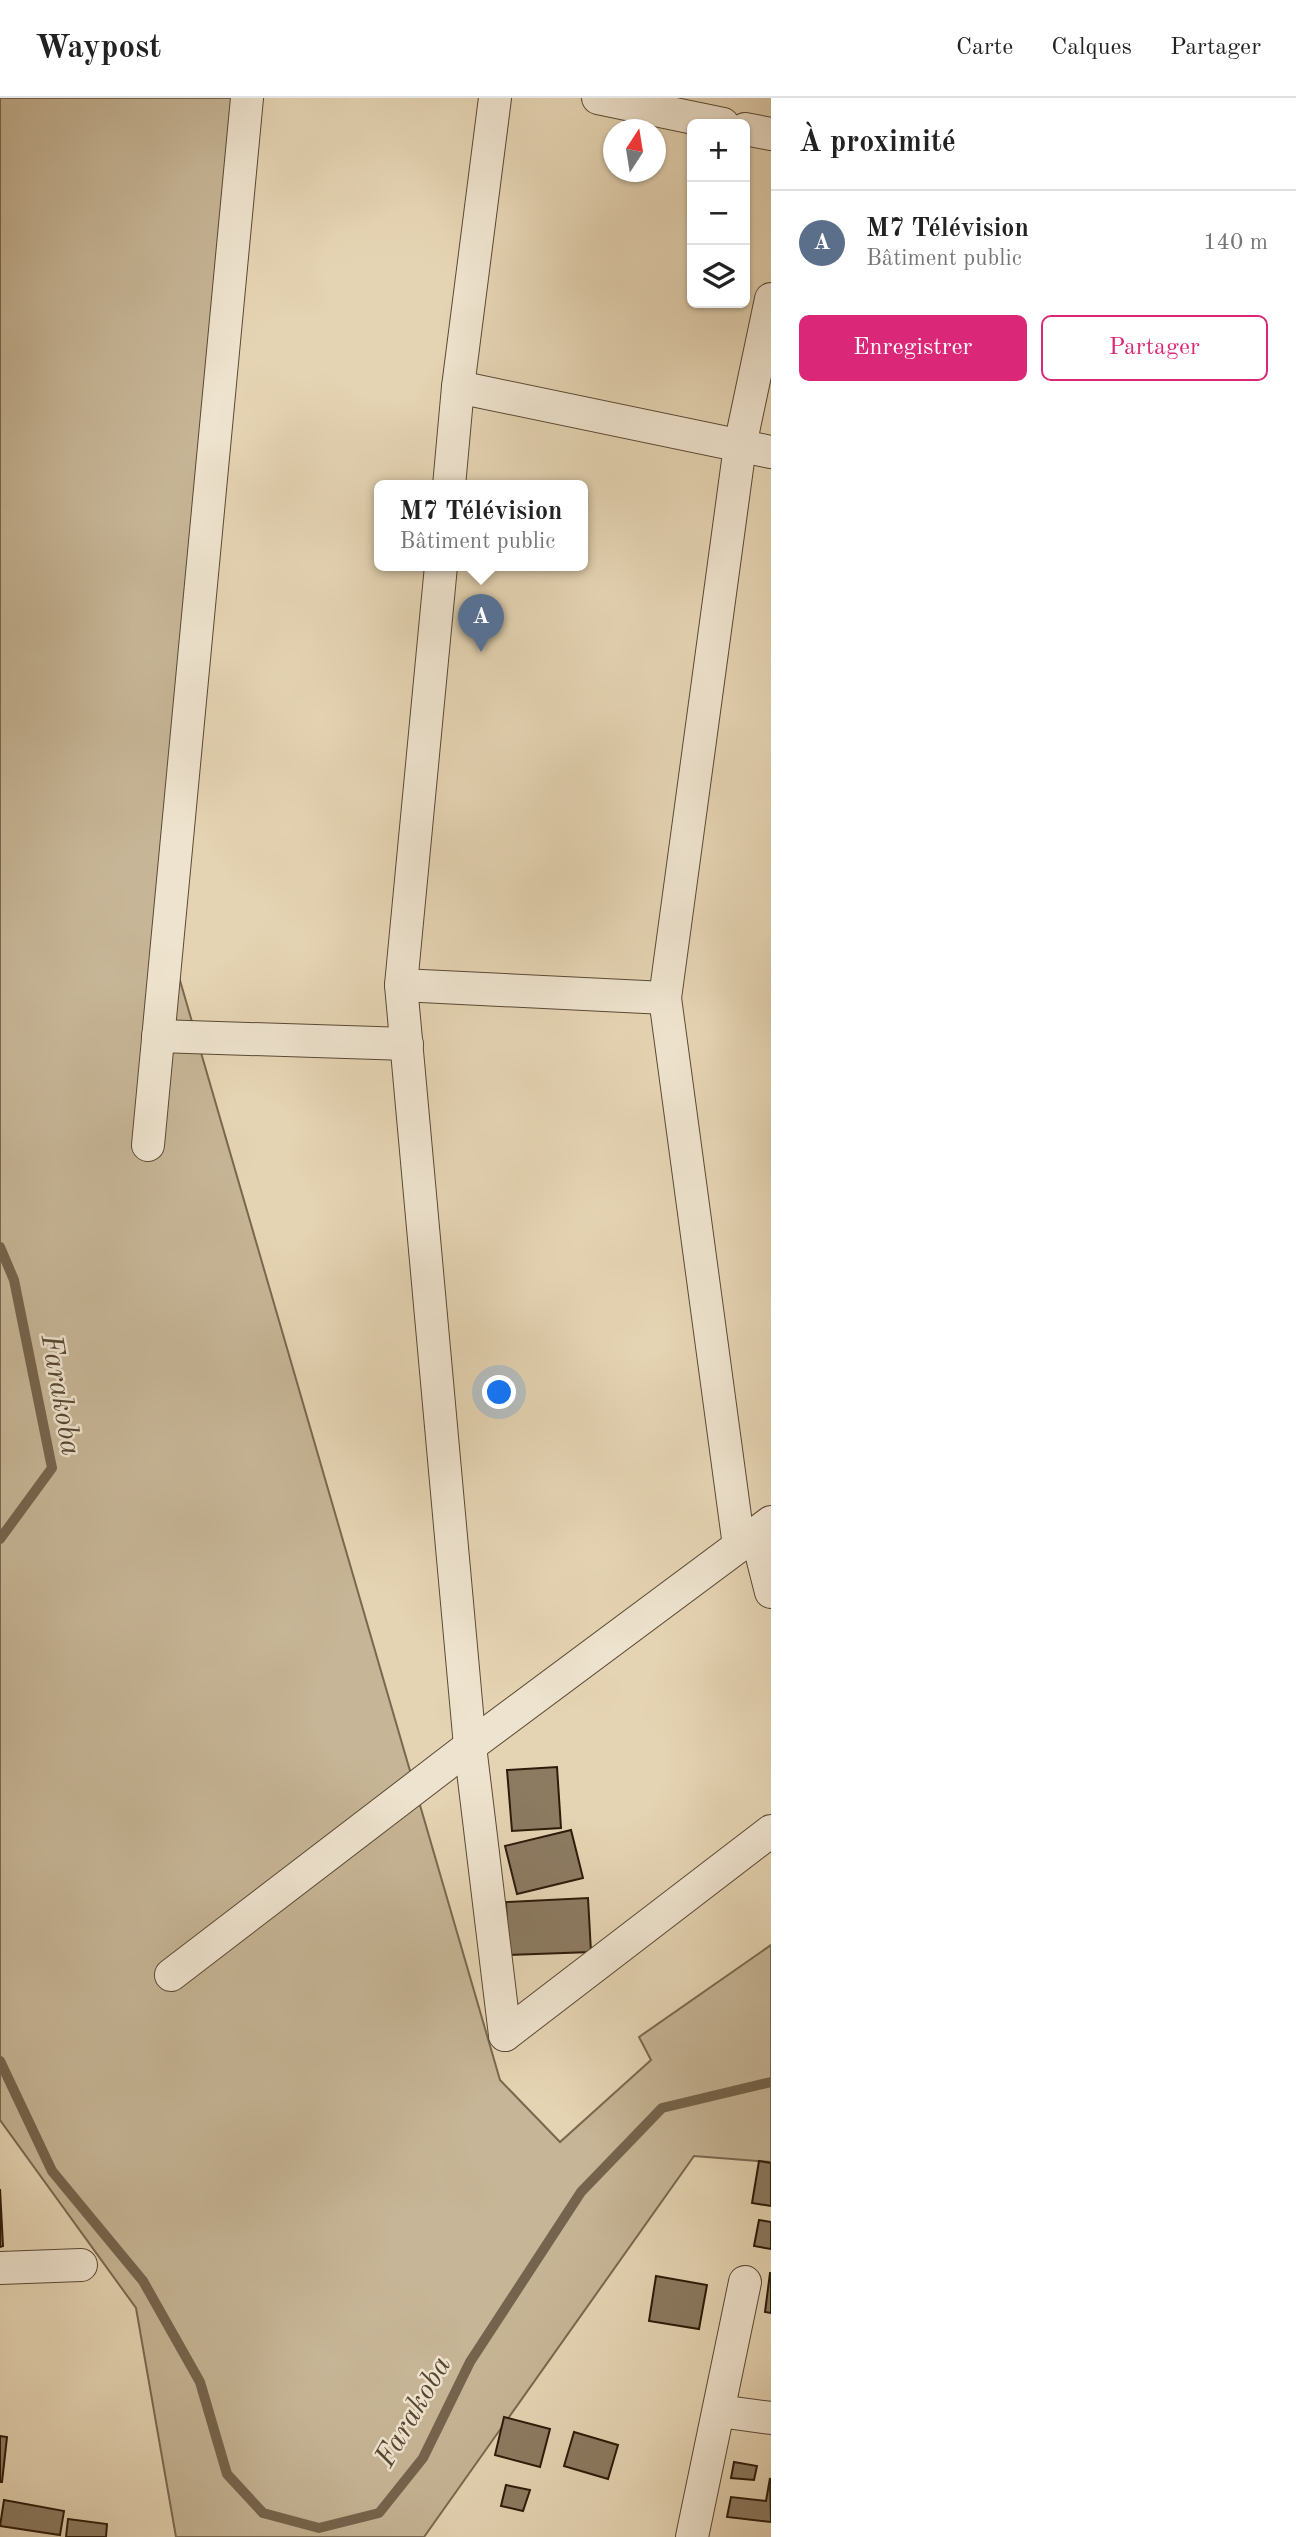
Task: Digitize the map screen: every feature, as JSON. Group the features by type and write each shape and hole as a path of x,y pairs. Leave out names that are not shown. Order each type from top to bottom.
{"street":[{"path":"148,1145 247,98"},
{"path":"450,480 458,387 495,98"},
{"path":"598,98 699,119"},
{"path":"750,130 771,134"},
{"path":"771,299 740,446 665,998 755,1534 771,1592"},
{"path":"458,387 771,452"},
{"path":"441,571 401,985 470,1746 505,2035 771,1830"},
{"path":"401,985 665,998"},
{"path":"159,1037 407,1044"},
{"path":"171,1975 470,1746 755,1534"},
{"path":"0,2268 81,2265"},
{"path":"692,2537 746,2282"},
{"path":"719,2411 771,2418"}],"shaded area":[{"path":"0,98 254,98 165,929 500,2080 560,2142 651,2060 639,2037 771,1945 771,2162 694,2156 424,2537 176,2537 136,2308 0,2120"}],"building":[{"path":"557,1767 561,1828 512,1831 507,1770"},
{"path":"571,1830 583,1878 517,1894 505,1846"},
{"path":"588,1898 591,1952 508,1955 506,1902"},
{"path":"759,2161 771,2163 771,2206 752,2203"},
{"path":"0,2189 3,2246 0,2247"},
{"path":"759,2220 771,2222 771,2249 754,2246"},
{"path":"771,2273 771,2313 765,2312"},
{"path":"656,2276 707,2285 699,2329 649,2321"},
{"path":"504,2417 550,2429 540,2467 495,2455"},
{"path":"574,2432 618,2445 608,2479 564,2466"},
{"path":"0,2436 7,2437 2,2482 0,2482"},
{"path":"734,2462 757,2466 754,2480 731,2478"},
{"path":"770,2478 771,2522 727,2517 731,2497 766,2501"},
{"path":"506,2485 530,2490 523,2511 501,2506"},
{"path":"4,2500 64,2511 60,2535 0,2526"},
{"path":"68,2519 107,2524 106,2537 66,2537"}],"waterway":[{"name":"Farakoba","path":"0,1247 14,1280 52,1468 0,1539"},
{"name":"Farakoba","path":"0,2061 52,2171 143,2281 200,2382 227,2474 263,2513 319,2528 379,2513 423,2458 470,2362 581,2192 662,2108 771,2082"}],"place":[{"name":"M7 Télévision","path":"481,652"}]}
